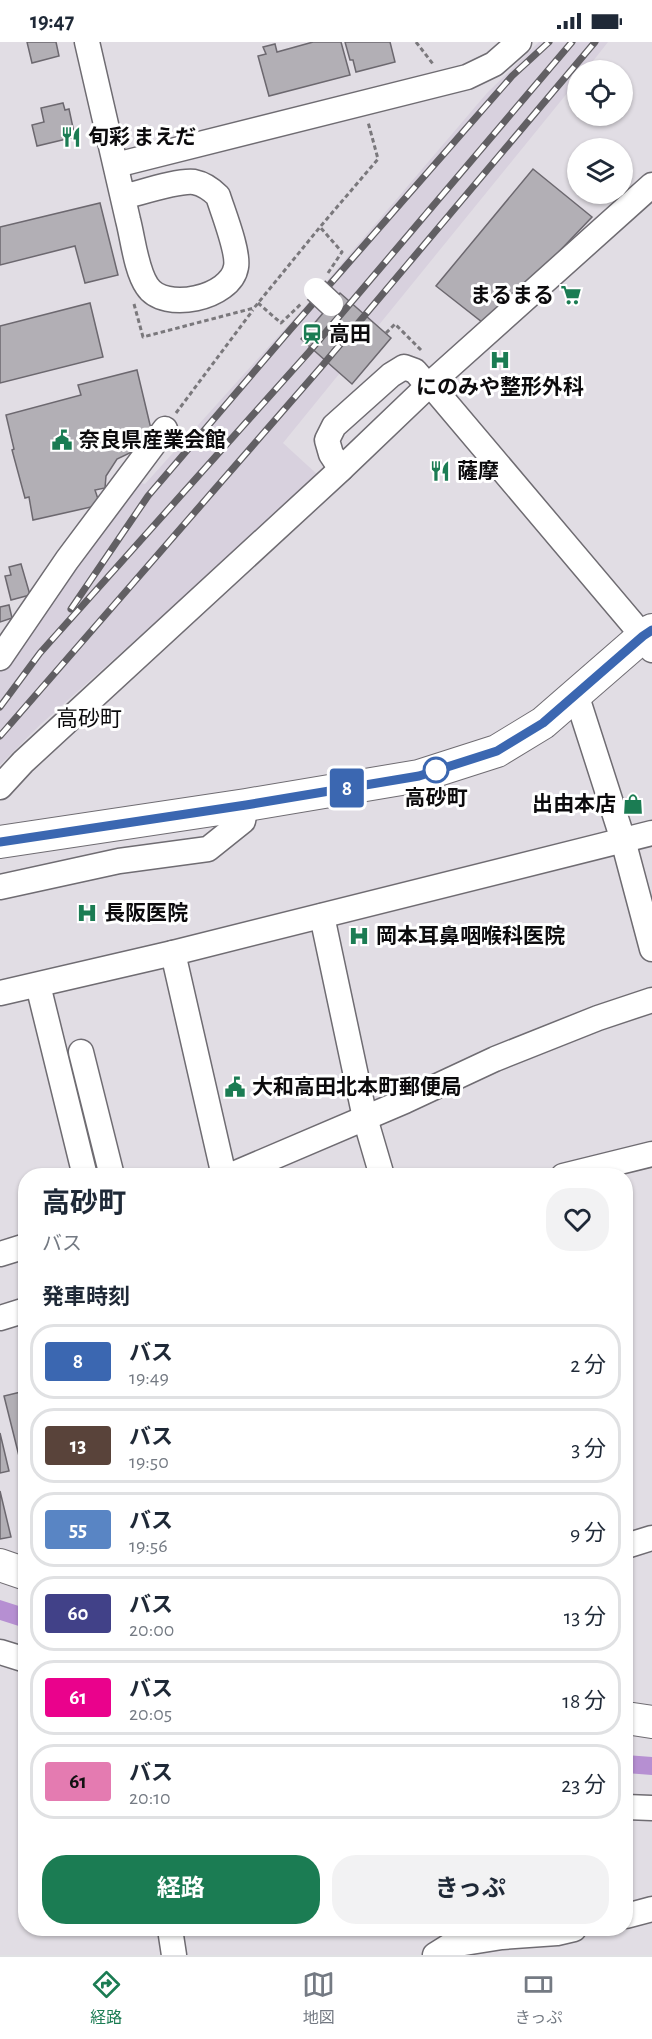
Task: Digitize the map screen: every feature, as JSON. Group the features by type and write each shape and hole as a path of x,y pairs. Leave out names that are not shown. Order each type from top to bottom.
{"main road":[{"path":"0,842 419,776 497,751 543,723 576,694 649,639"},
{"path":"0,1564 18,1571"},
{"path":"633,1719 652,1722"}],"street":[{"path":"87,42 116,165 123,197 140,269 146,286 153,293 171,301 180,301 215,292 231,280 237,267 237,259 218,196 212,190 197,182 188,182 123,197"},
{"path":"116,165 468,77 494,64 519,42"},
{"path":"0,787 23,762 429,385 652,185"},
{"path":"341,469 331,454 327,440 334,426 391,375 404,367 415,371 649,639"},
{"path":"0,658 68,560 165,429"},
{"path":"576,694 623,840 652,949"},
{"path":"0,886 119,861 208,849 243,821 246,805"},
{"path":"0,993 173,953 652,833"},
{"path":"321,916 365,1118 380,1168"},
{"path":"173,953 222,1168"},
{"path":"38,985 83,1168"},
{"path":"248,1168 495,1059 598,1018 652,1000"},
{"path":"81,1052 110,1168"},
{"path":"595,1168 652,1154"},
{"path":"0,1254 18,1248"},
{"path":"0,1318 18,1312"},
{"path":"633,1544 652,1538"},
{"path":"0,1652 18,1658"},
{"path":"633,1808 652,1808"},
{"path":"633,1914 652,1909"},
{"path":"171,1936 174,1955"},
{"path":"435,1955 451,1945 511,1936"}],"path":[{"path":"258,303 281,323 323,297 342,252 320,227 378,159 362,103"},
{"path":"165,429 254,308"},
{"path":"386,333 395,324 425,355"}],"shaded area":[{"path":"539,42 608,42 594,60 567,60 567,93 283,443 319,476 40,725 0,765 0,669 137,482 145,484 308,303 487,93"},
{"path":"0,1600 18,1606 18,1626 0,1620"},
{"path":"633,1756 652,1757 652,1775 633,1774"}],"building":[{"path":"27,42 56,42 59,56 32,63"},
{"path":"313,42 341,42 350,75 269,96 258,56 266,54 263,47 275,44 277,52"},
{"path":"345,42 390,42 395,62 356,72"},
{"path":"63,103 65,110 69,109 75,137 37,146 32,125 44,122 41,108"},
{"path":"533,169 567,197 567,204 576,204 592,217 531,281 482,322 436,286"},
{"path":"100,203 118,275 85,283 75,246 0,265 0,227"},
{"path":"340,293 391,338 352,384 301,339"},
{"path":"90,303 103,357 0,383 0,326"},
{"path":"137,370 151,429 145,430 143,441 134,451 117,459 106,476 105,488 95,490 100,505 33,520 29,497 25,498 12,450 14,449 6,415 81,395 78,385"},
{"path":"21,564 30,595 11,600 5,576 11,575 9,567"},
{"path":"9,605 12,618 0,622 0,607"},
{"path":"18,1393 18,1452 4,1396"},
{"path":"0,1433 9,1471 0,1473"},
{"path":"0,1491 11,1537 0,1539"}],"railway":[{"path":"71,609 148,496 512,76 549,42"},
{"path":"0,707 40,653 309,352 572,42"},
{"path":"0,736 322,366 595,42"}],"bus line":[{"name":"8","path":"0,842 419,776 497,751 543,723 652,630"}],"place":[{"name":"旬彩 まえだ","path":"71,137"},
{"name":"まるまる","path":"571,295"},
{"name":"高田","path":"312,334"},
{"name":"にのみや整形外科","path":"500,360"},
{"name":"奈良県産業会館","path":"62,440"},
{"name":"薩摩","path":"440,471"},
{"name":"高砂町","path":"436,770"},
{"name":"出由本店","path":"633,804"},
{"name":"長阪医院","path":"87,913"},
{"name":"岡本耳鼻咽喉科医院","path":"359,936"},
{"name":"大和高田北本町郵便局","path":"235,1087"}],"district":[{"name":"高砂町","path":"89,718"}]}
